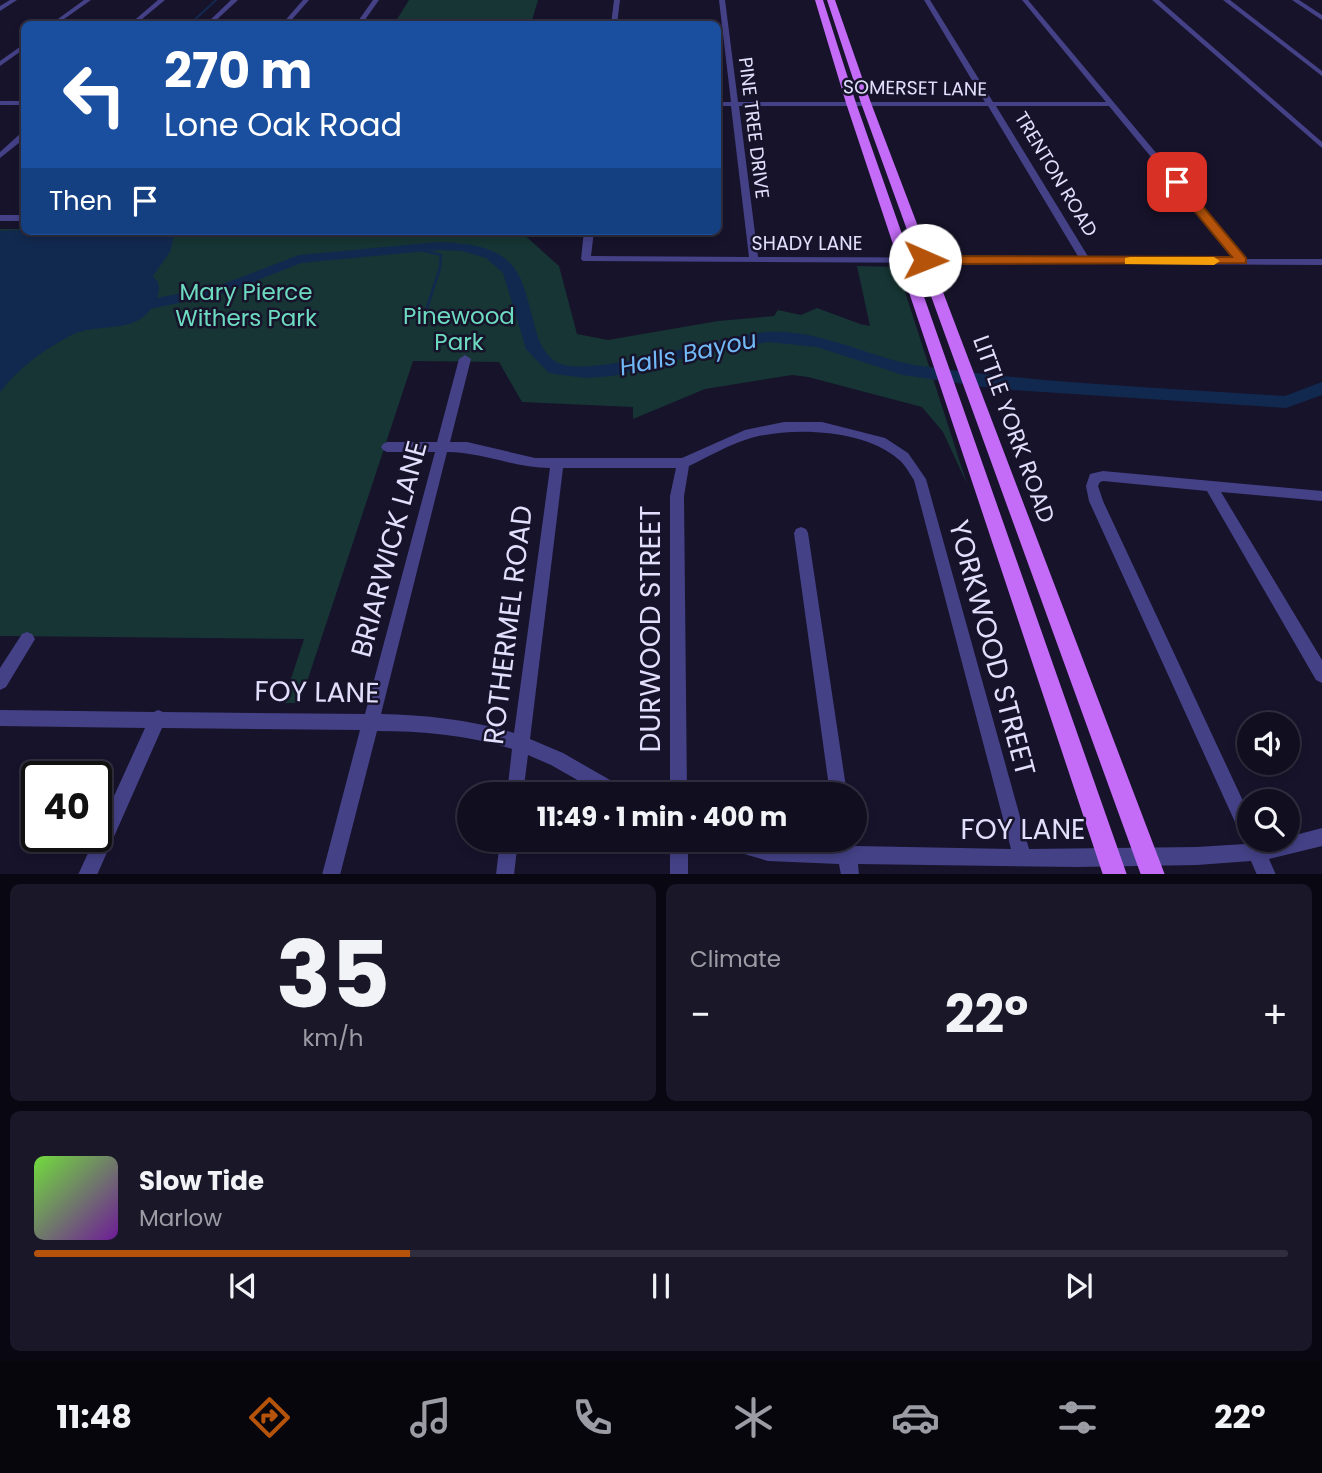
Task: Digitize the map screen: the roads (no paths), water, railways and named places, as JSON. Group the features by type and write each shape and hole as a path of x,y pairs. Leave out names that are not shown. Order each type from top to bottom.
{"main road":[{"name":"LITTLE YORK ROAD","path":"819,0 850,103 1112,866"},
{"name":"LITTLE YORK ROAD","path":"831,0 866,103 1149,866"},
{"path":"1016,587 1045,586"}],"street":[{"path":"0,9 14,0"},
{"path":"58,21 88,0"},
{"path":"137,21 162,0"},
{"path":"212,21 235,0"},
{"path":"288,21 306,0"},
{"path":"361,21 376,0"},
{"path":"614,21 617,0"},
{"name":"PINE TREE DRIVE","path":"722,0 754,260"},
{"name":"TRENTON ROAD","path":"927,0 1086,261"},
{"path":"1025,0 1242,261"},
{"path":"1155,0 1322,146"},
{"path":"1226,0 1322,74"},
{"path":"1295,0 1322,18"},
{"path":"0,64 21,48"},
{"path":"0,103 21,103"},
{"name":"SOMERSET LANE","path":"721,104 1113,104"},
{"path":"0,156 21,138"},
{"path":"9,148 21,148"},
{"path":"0,218 21,218"},
{"name":"SHADY LANE","path":"589,235 586,259 1322,262"},
{"name":"BRIARWICK LANE","path":"331,874 466,359"},
{"name":"YORKWOOD STREET","path":"683,463 745,435 804,426 861,434 881,440 904,456 920,480 1022,857"},
{"path":"387,447 483,450 517,460 557,463 683,463"},
{"name":"ROTHERMEL ROAD","path":"517,782 557,463"},
{"name":"DURWOOD STREET","path":"678,782 677,496 683,463"},
{"path":"1237,810 1096,501 1092,486 1095,478 1103,476 1322,496"},
{"path":"1210,485 1322,675"},
{"path":"801,533 837,782"},
{"path":"0,682 27,639"},
{"name":"FOY LANE","path":"0,718 371,721 447,726 522,744 556,758 597,782"},
{"path":"87,874 158,718"},
{"name":"FOY LANE","path":"1300,839 1322,837"},
{"name":"FOY LANE","path":"867,849 1022,857 1112,866 1149,866 1214,857 1237,849"},
{"path":"505,874 508,852"},
{"path":"679,852 679,874"},
{"path":"847,852 850,874"},
{"path":"1256,852 1267,874"}],"water":[{"path":"21,230 21,235 92,237 174,235 170,252 153,276 159,290 149,312 130,324 83,331 62,340 24,367 0,392 0,231"}],"waterway":[{"path":"193,21 216,0"},
{"name":"Halls Bayou","path":"131,308 221,290 299,259 438,246 463,247 491,255 510,271 534,349 554,368 586,372 613,370 698,349 768,337 818,342 903,369 998,383 1286,402 1322,388"},
{"path":"417,249 441,255 440,268 426,311"}],"park label":[{"name":"Mary Pierce Withers Park","path":"246,305"},
{"name":"Pinewood Park","path":"459,329"}]}
